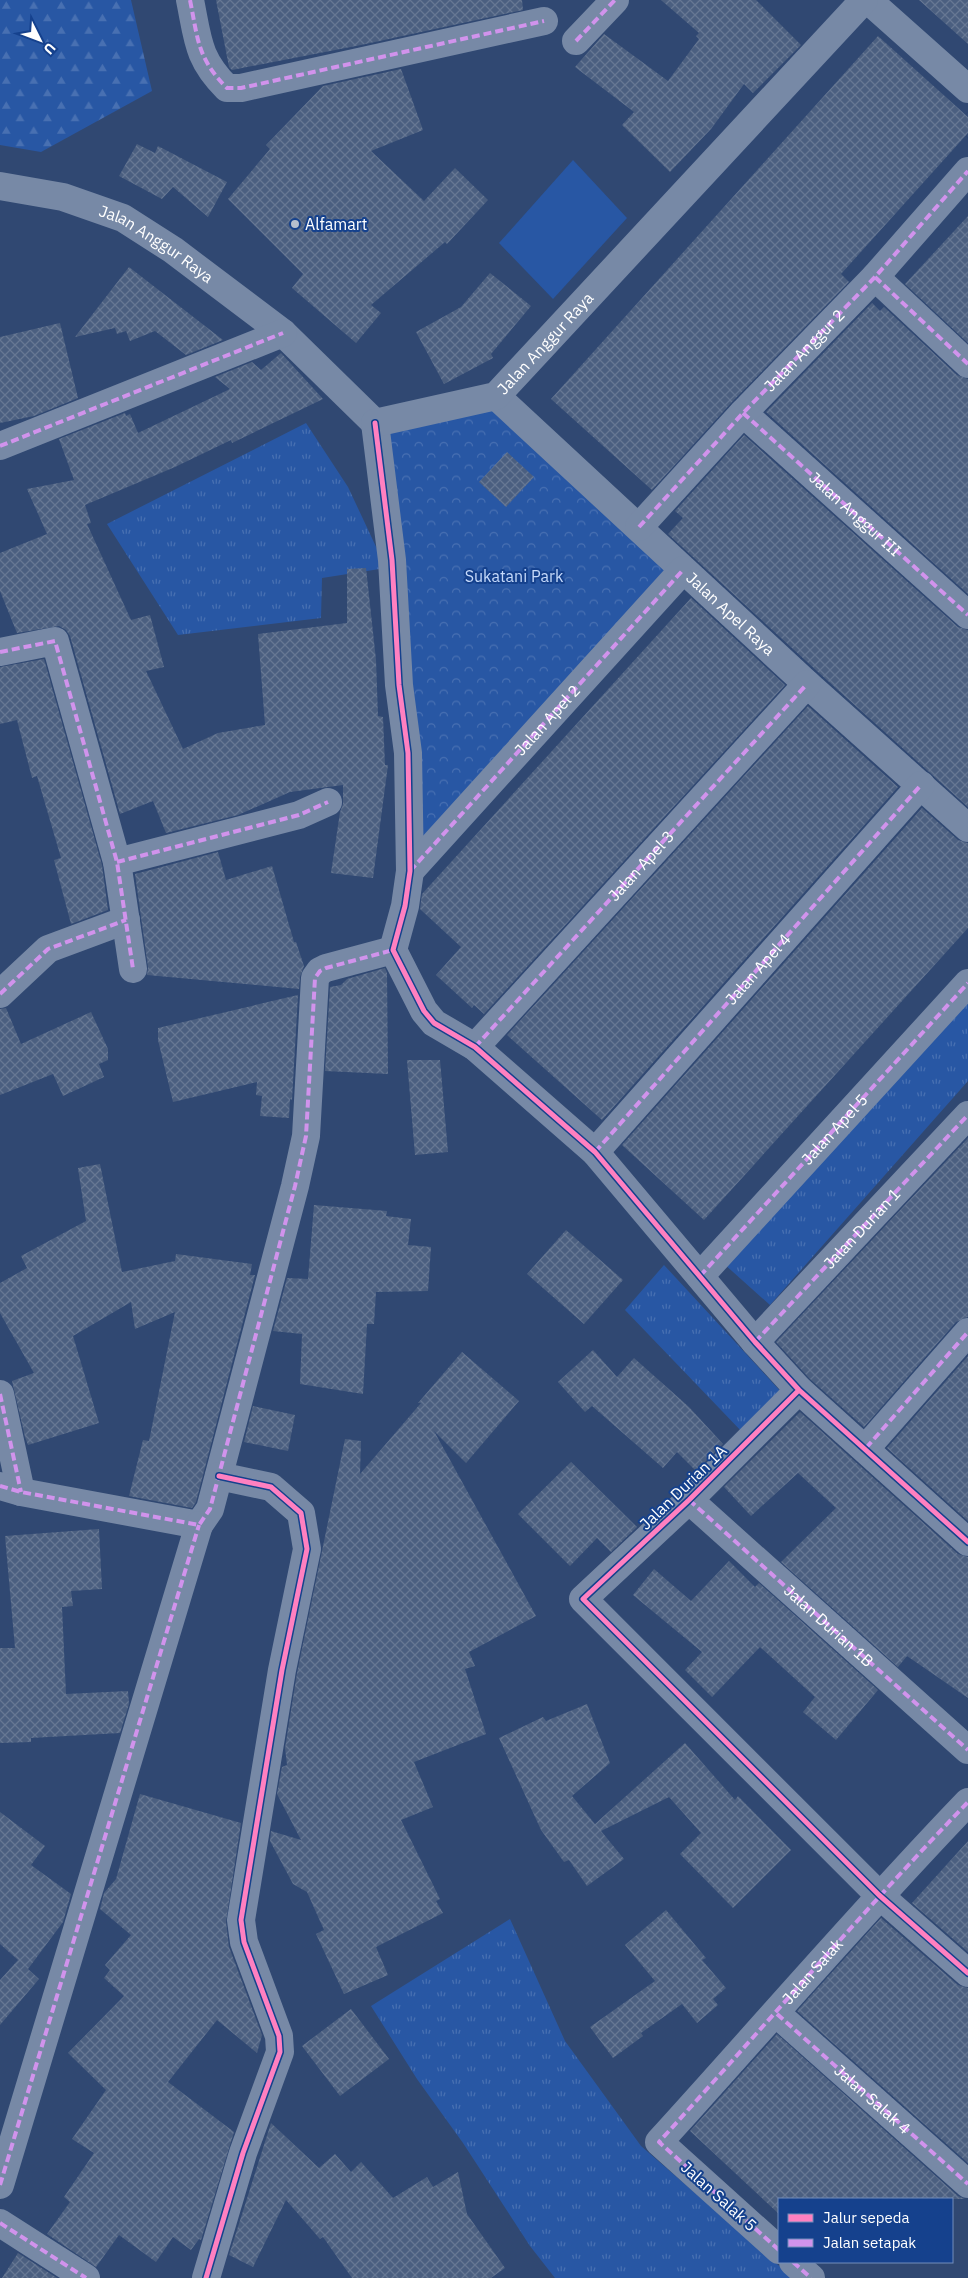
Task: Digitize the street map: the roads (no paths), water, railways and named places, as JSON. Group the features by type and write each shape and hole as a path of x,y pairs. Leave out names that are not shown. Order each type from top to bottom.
{"street":[{"path":"190,0 201,54 213,73 227,88 241,88 544,21"},
{"path":"576,41 615,0"},
{"name":"Jalan Anggur Raya","path":"0,186 63,197 123,218 173,250 283,333 375,423 496,396 866,0 968,89"},
{"name":"Jalan Anggur 2","path":"640,527 743,413 875,277 968,171"},
{"path":"875,277 968,364"},
{"path":"0,446 283,333"},
{"name":"Jalan Apel Raya","path":"496,396 640,527 683,570 807,684 968,828"},
{"name":"Jalan Anggur III","path":"743,413 968,615"},
{"path":"375,423 392,560 399,685 408,753 410,871 405,906 393,950 424,1011 434,1023 474,1047 595,1152 755,1342 799,1390 866,1448 968,1542"},
{"name":"Jalan Apel 2","path":"410,871 683,570"},
{"path":"0,652 55,641 117,862 134,969"},
{"name":"Jalan Apel 3","path":"474,1047 807,684"},
{"name":"Jalan Apel 4","path":"595,1152 921,785"},
{"path":"117,862 299,815 328,802"},
{"path":"0,994 48,949 126,920"},
{"path":"0,2185 199,1525 210,1509 295,1186 306,1136 316,978 326,968 393,950"},
{"name":"Jalan Apel 5","path":"700,1276 968,984"},
{"name":"Jalan Durian 1","path":"755,1342 968,1115"},
{"path":"866,1448 968,1332"},
{"name":"Jalan Durian 1A","path":"799,1390 689,1500 583,1599 879,1895"},
{"path":"0,1394 11,1489 199,1525"},
{"path":"206,2278 243,2153 280,2052 279,2036 244,1942 241,1920 282,1670 307,1549 301,1513 271,1488 219,1476"},
{"name":"Jalan Durian 1B","path":"689,1500 968,1750"},
{"name":"Jalan Salak","path":"659,2142 776,2014 879,1895 968,1802"},
{"path":"879,1895 968,1974"},
{"name":"Jalan Salak 4","path":"776,2014 968,2184"},
{"name":"Jalan Salak 5","path":"659,2142 778,2249"},
{"path":"0,2223 86,2278"},
{"path":"794,2263 811,2278"}],"place":[{"name":"Alfamart","path":"295,224"}],"park label":[{"name":"Sukatani Park","path":"514,576"}]}
